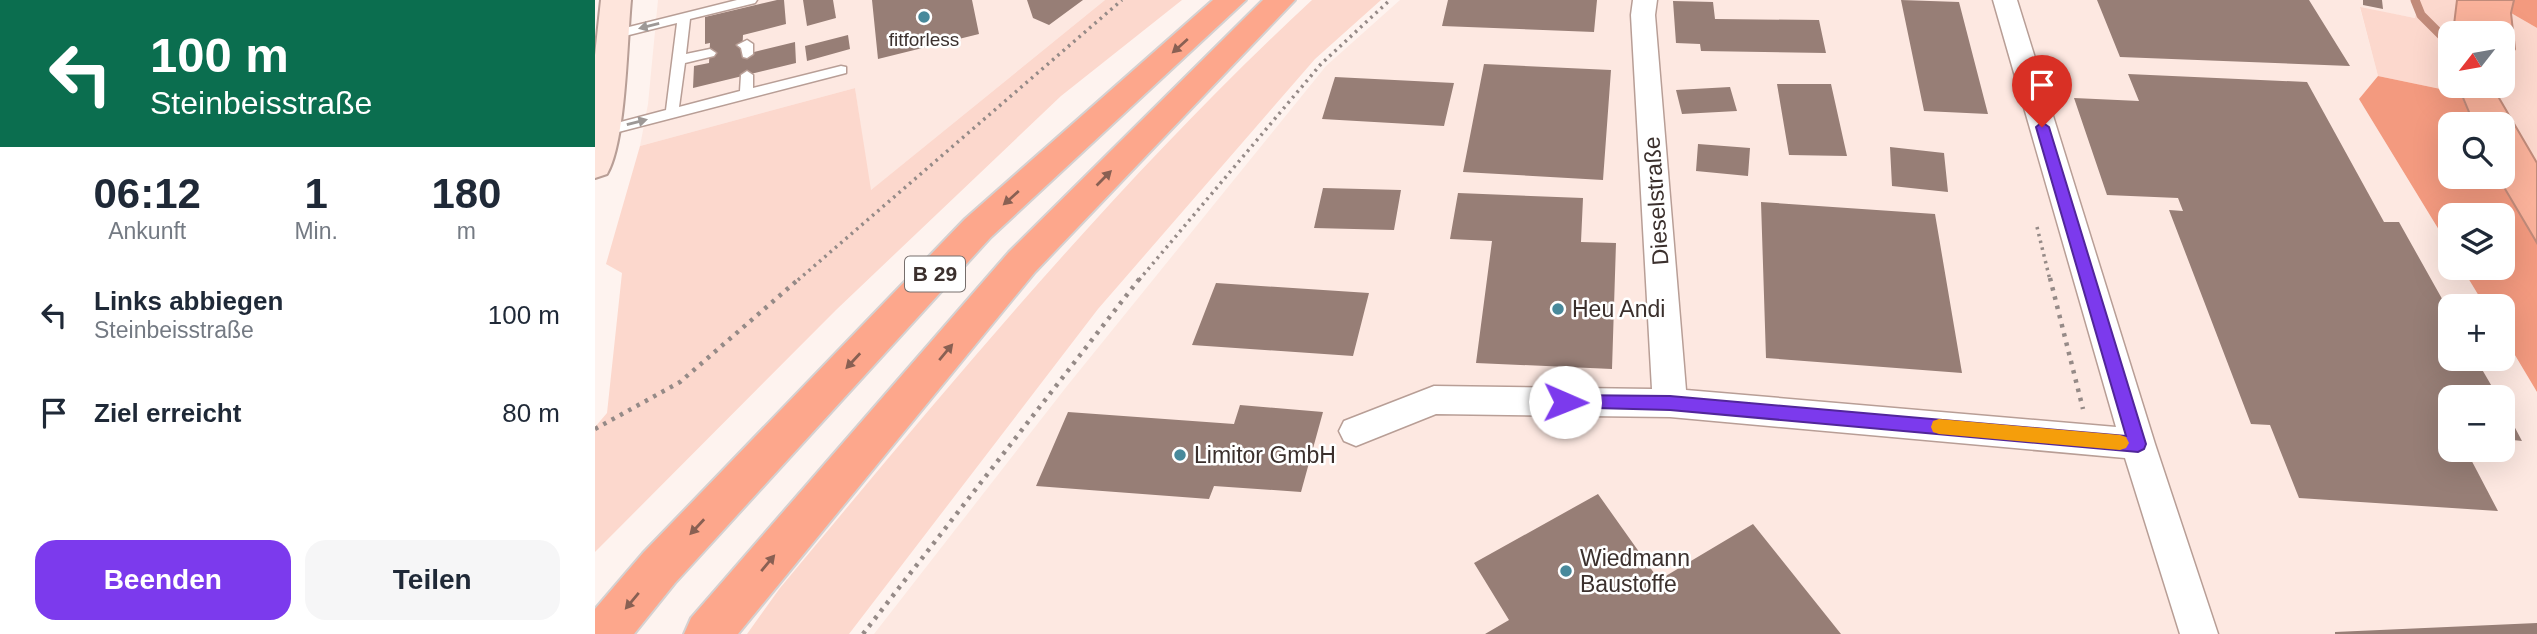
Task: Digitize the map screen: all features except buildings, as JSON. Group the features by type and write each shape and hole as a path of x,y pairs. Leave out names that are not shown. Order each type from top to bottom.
{"highway":[{"name":"B 29","path":"604,634 659,568 978,228 1231,0"},
{"name":"B 29","path":"708,634 1022,262 1280,0"}],"street":[{"path":"595,166 603,131 616,0"},
{"name":"Dieselstraße","path":"1645,0 1643,15 1670,403"},
{"path":"2005,0 2138,444 2199,634"},
{"path":"1356,431 1434,400 1670,403 2138,444"}],"lane":[{"path":"613,35 751,0"},
{"path":"672,113 684,17"},
{"path":"678,60 710,53"},
{"path":"603,131 841,70"},
{"path":"747,75 747,94"}],"path":[{"path":"595,429 680,382 1122,0"},
{"path":"863,634 1014,437 1182,226 1321,64 1390,0"},
{"path":"2035,218 2091,440"}],"shaded area":[{"path":"658,0 1105,0 870,191 855,88 640,146 648,104"},
{"path":"1105,0 1182,0 1061,96 836,310 595,552 595,427 607,413 622,273 606,264 640,146 855,88 871,190"},
{"path":"1312,0 1381,0 1315,59 1098,309 849,634 747,634 780,588 1037,285 1171,139"},
{"path":"1400,0 2420,0 2416,18 2360,8 2378,76 2359,99 2438,228 2438,280 2469,280 2478,294 2438,294 2438,371 2515,371 2515,355 2537,392 2537,634 874,634 1067,386 1326,66"},
{"path":"2420,0 2457,0 2454,21 2438,21 2438,88 2378,76 2360,7 2415,18"},
{"path":"2457,0 2514,0 2512,21 2454,21"},
{"path":"2514,0 2537,0 2537,28 2511,13"},
{"path":"2511,13 2537,28 2537,163 2515,125 2515,112 2507,112 2499,98 2515,98 2515,21 2512,21"},
{"path":"2378,76 2438,88 2438,98 2462,98 2469,112 2438,112 2438,189 2505,189 2513,203 2438,203 2438,228 2359,99"},
{"path":"2463,98 2499,98 2507,112 2469,112"},
{"path":"2515,125 2537,163 2537,243 2505,189 2515,189"},
{"path":"2515,206 2537,243 2537,392 2515,355 2515,294 2478,294 2469,280 2515,280"}],"waterway":[{"path":"2415,0 2421,15 2438,32"}],"slow traffic":[{"path":"1939,427 2120,443"}],"place":[{"name":"fitforless","path":"924,17"},
{"name":"Heu Andi","path":"1558,309"},
{"name":"Limitor GmbH","path":"1180,455"},
{"name":"Wiedmann Baustoffe","path":"1566,571"}],"route":[{"path":"1565,402 1670,403 2138,444 2042,127"}]}
